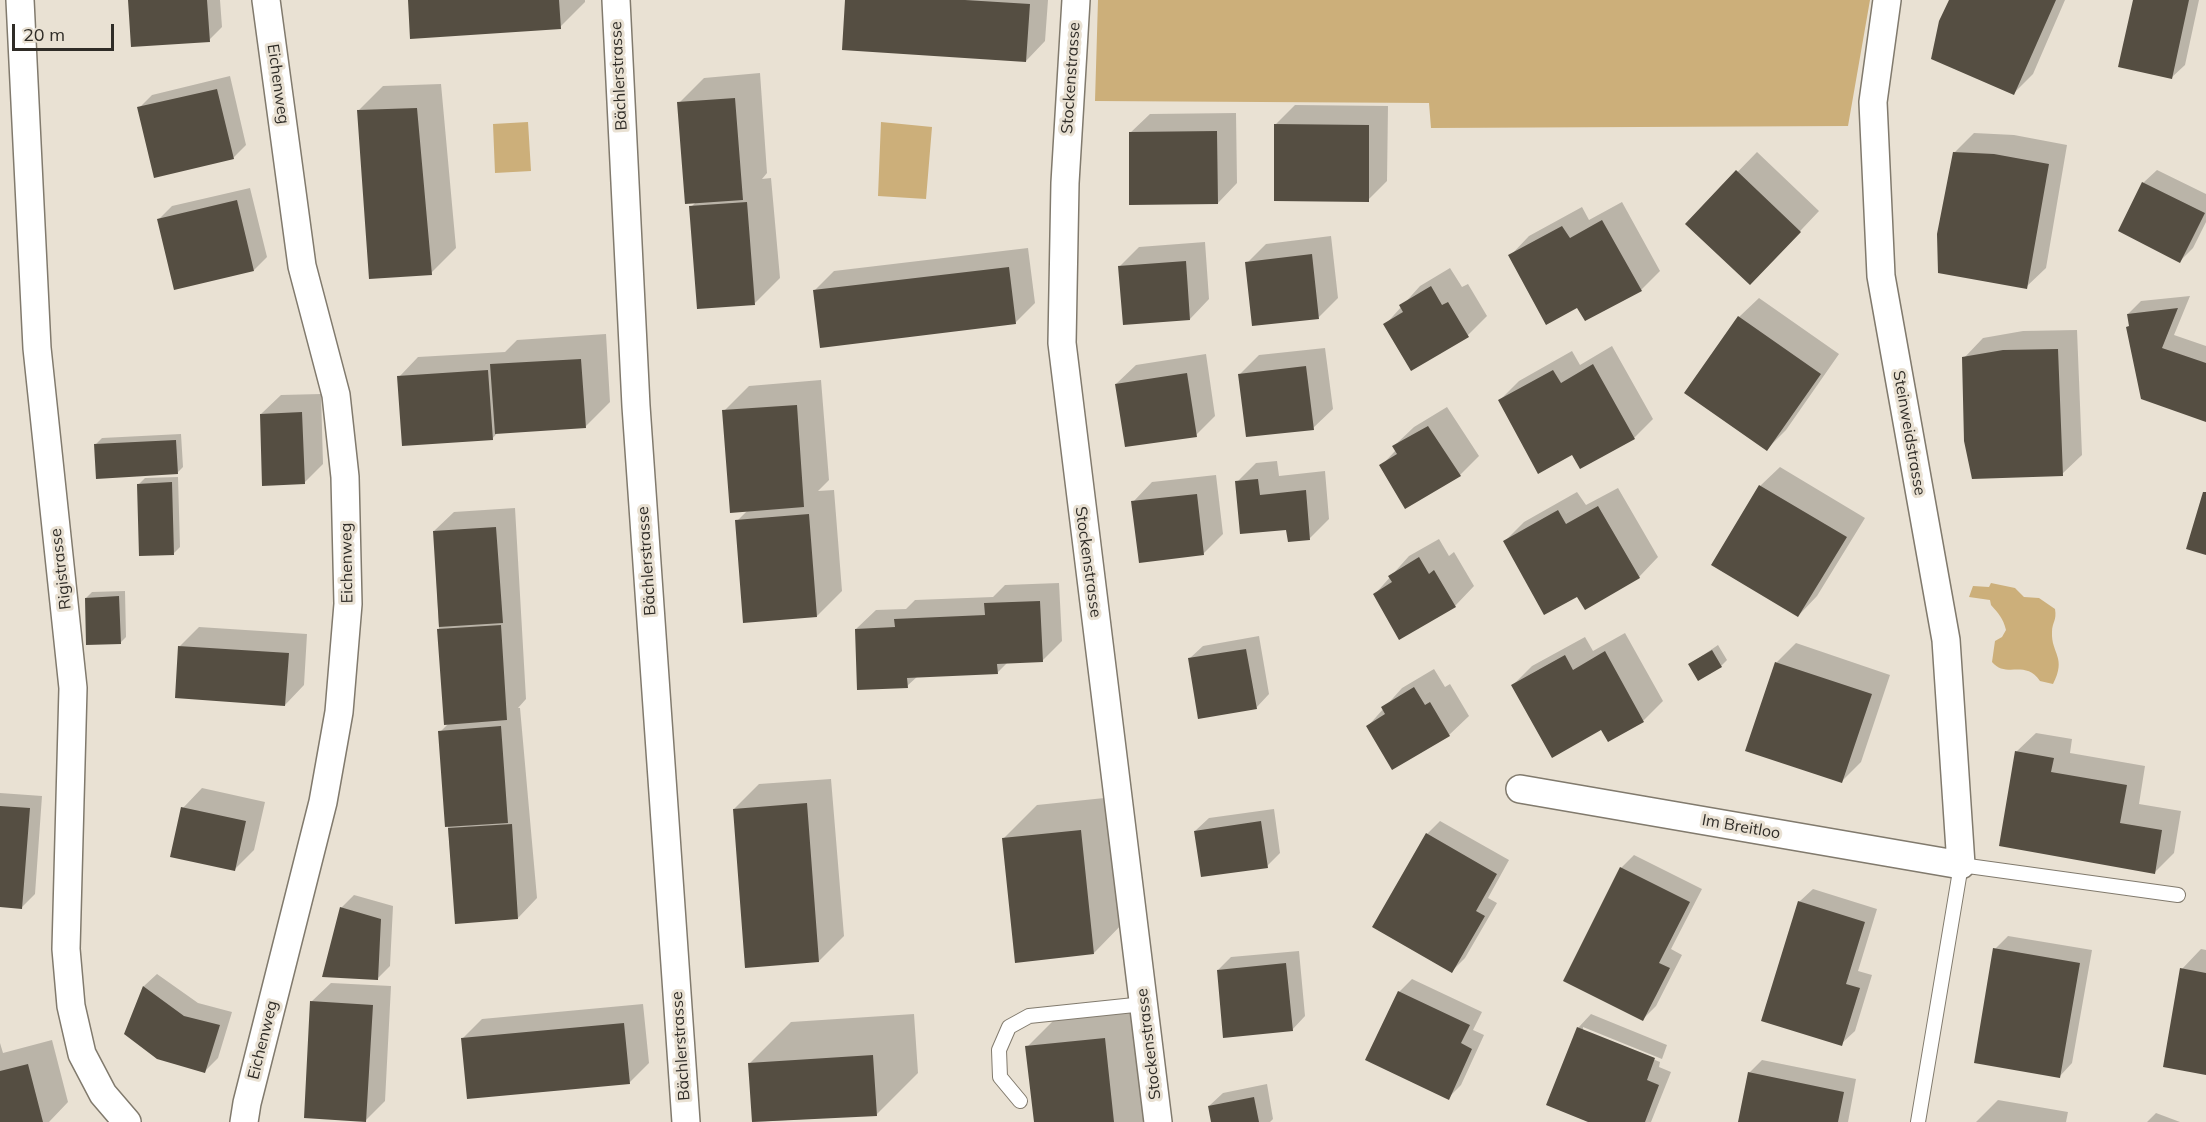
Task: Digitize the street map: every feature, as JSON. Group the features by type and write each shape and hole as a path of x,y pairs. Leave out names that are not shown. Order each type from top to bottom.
{"street":[{"name":"Rigistrasse","path":"20,0 37,348 73,688 66,949 71,1006 82,1054 103,1094 126,1122"},
{"name":"Eichenweg","path":"244,1122 247,1102 323,801 339,712 348,604 345,477 336,395 302,266 266,0"},
{"name":"Bächlerstrasse","path":"616,0 636,406 686,1122"},
{"name":"Stockenstrasse","path":"1076,0 1065,183 1062,343 1158,1122"},
{"name":"Steinweidstrasse","path":"1887,0 1873,102 1881,276 1946,640 1961,865"},
{"name":"Im Breitloo","path":"1520,789 1961,865"}],"lane":[{"path":"1918,1122 1961,865 2178,895"},
{"path":"1020,1101 1000,1077 999,1050 1009,1027 1029,1016 1144,1005"}],"shaded area":[{"path":"1098,0 1870,0 1848,126 1431,128 1429,103 1095,101"},
{"path":"528,122 531,171 495,173 493,124"},
{"path":"881,122 932,127 926,199 878,196"},
{"path":"1991,583 2015,588 2024,597 2039,598 2055,609 2052,639 2059,668 2053,684 2040,681 2028,671 2003,669 1992,662 1995,641 2002,637 2006,630 2005,626 1990,600 1969,597 1973,586 1989,587"}],"building":[{"path":"128,0 207,0 210,42 131,47"},
{"path":"408,0 559,0 561,29 410,39"},
{"path":"845,0 965,0 1030,4 1026,62 842,50"},
{"path":"1949,0 2056,0 2014,95 1931,59 1939,21"},
{"path":"2133,0 2189,0 2172,79 2118,67"},
{"path":"217,89 234,159 154,178 137,107"},
{"path":"735,98 743,200 685,204 677,102"},
{"path":"417,108 432,275 369,279 357,110"},
{"path":"1274,124 1369,125 1369,202 1274,201"},
{"path":"1217,131 1218,204 1129,205 1129,132"},
{"path":"1953,152 1994,154 2049,164 2027,289 1938,273 1937,234"},
{"path":"1736,170 1801,232 1750,285 1685,224"},
{"path":"2142,182 2205,213 2180,263 2118,231"},
{"path":"237,200 254,271 174,290 157,219"},
{"path":"747,202 755,305 697,309 689,206"},
{"path":"1602,220 1642,291 1585,321 1577,308 1546,325 1508,255 1562,226 1570,238"},
{"path":"1312,254 1319,319 1252,326 1245,262"},
{"path":"1186,261 1190,320 1123,325 1118,266"},
{"path":"1009,267 1016,324 820,348 813,290"},
{"path":"1431,286 1442,305 1448,302 1469,337 1411,371 1383,324 1403,312 1399,305"},
{"path":"2178,308 2162,348 2206,363 2206,422 2141,399 2126,327 2129,326 2127,314"},
{"path":"1738,316 1821,374 1767,451 1684,393"},
{"path":"2058,349 2063,476 1972,479 1964,441 1962,357 2003,350"},
{"path":"581,359 586,428 495,434 490,364"},
{"path":"1593,364 1635,439 1580,469 1572,455 1538,474 1498,400 1553,370 1561,383"},
{"path":"1306,366 1314,430 1246,437 1238,374"},
{"path":"488,370 493,440 402,446 397,376"},
{"path":"1187,373 1197,437 1125,447 1115,384"},
{"path":"797,405 804,507 730,513 722,410"},
{"path":"302,412 305,484 262,486 260,414"},
{"path":"1428,426 1461,476 1405,509 1379,465 1397,454 1392,446"},
{"path":"176,440 178,474 96,479 94,444"},
{"path":"1258,479 1260,495 1306,490 1310,540 1288,542 1286,530 1240,534 1235,481"},
{"path":"172,482 174,555 139,556 137,484"},
{"path":"1759,485 1847,537 1798,617 1711,565"},
{"path":"2203,492 2206,492 2206,555 2186,549"},
{"path":"1197,494 1204,555 1139,563 1131,501"},
{"path":"1598,506 1640,578 1585,610 1577,597 1544,615 1503,541 1558,510 1566,524"},
{"path":"809,514 817,617 743,623 735,520"},
{"path":"496,527 503,623 439,627 433,531"},
{"path":"1419,557 1429,574 1434,570 1456,607 1399,640 1373,594 1392,582 1388,576"},
{"path":"119,596 121,644 86,645 85,598"},
{"path":"1040,601 1043,662 997,664 998,674 907,678 908,688 857,690 855,629 895,627 894,619 985,615 984,603"},
{"path":"501,625 507,720 444,725 437,629"},
{"path":"178,646 289,653 285,706 175,698"},
{"path":"1246,649 1257,709 1198,719 1188,658"},
{"path":"1712,650 1722,667 1698,681 1688,664"},
{"path":"1605,651 1644,722 1608,742 1601,730 1552,758 1511,685 1565,655 1573,670"},
{"path":"1775,662 1872,694 1842,783 1745,751"},
{"path":"1414,687 1425,705 1430,702 1450,736 1392,770 1366,726 1385,714 1381,707"},
{"path":"501,726 508,823 445,827 438,731"},
{"path":"2015,751 2054,758 2051,772 2127,785 2120,823 2162,830 2155,874 1999,846"},
{"path":"807,803 819,962 745,968 733,809"},
{"path":"0,806 30,808 22,909 0,907"},
{"path":"181,807 246,821 235,871 170,857"},
{"path":"1261,821 1268,868 1201,877 1194,831"},
{"path":"512,824 518,919 455,924 448,828"},
{"path":"1081,830 1094,954 1015,963 1002,838"},
{"path":"1426,833 1497,874 1476,911 1485,916 1452,973 1372,927"},
{"path":"1620,867 1690,902 1659,963 1670,968 1643,1021 1563,981"},
{"path":"1798,901 1865,922 1846,984 1860,988 1842,1046 1761,1021"},
{"path":"340,907 381,919 378,980 322,977"},
{"path":"1993,948 2080,963 2060,1078 1974,1063"},
{"path":"1286,963 1293,1031 1223,1038 1217,970"},
{"path":"2180,968 2206,973 2206,1075 2163,1067"},
{"path":"143,986 184,1016 220,1025 205,1073 157,1059 124,1034"},
{"path":"1398,991 1470,1025 1461,1043 1472,1049 1449,1100 1365,1060"},
{"path":"310,1001 373,1005 366,1122 304,1118"},
{"path":"624,1023 630,1084 467,1099 461,1038"},
{"path":"1577,1027 1655,1058 1647,1080 1659,1085 1645,1122 1588,1122 1546,1105"},
{"path":"1105,1038 1114,1122 1034,1122 1025,1046"},
{"path":"873,1055 877,1116 752,1122 748,1063"},
{"path":"28,1064 43,1122 0,1122 0,1071"},
{"path":"1748,1072 1844,1092 1838,1122 1738,1122"},
{"path":"1254,1097 1259,1122 1211,1122 1208,1106"}]}
